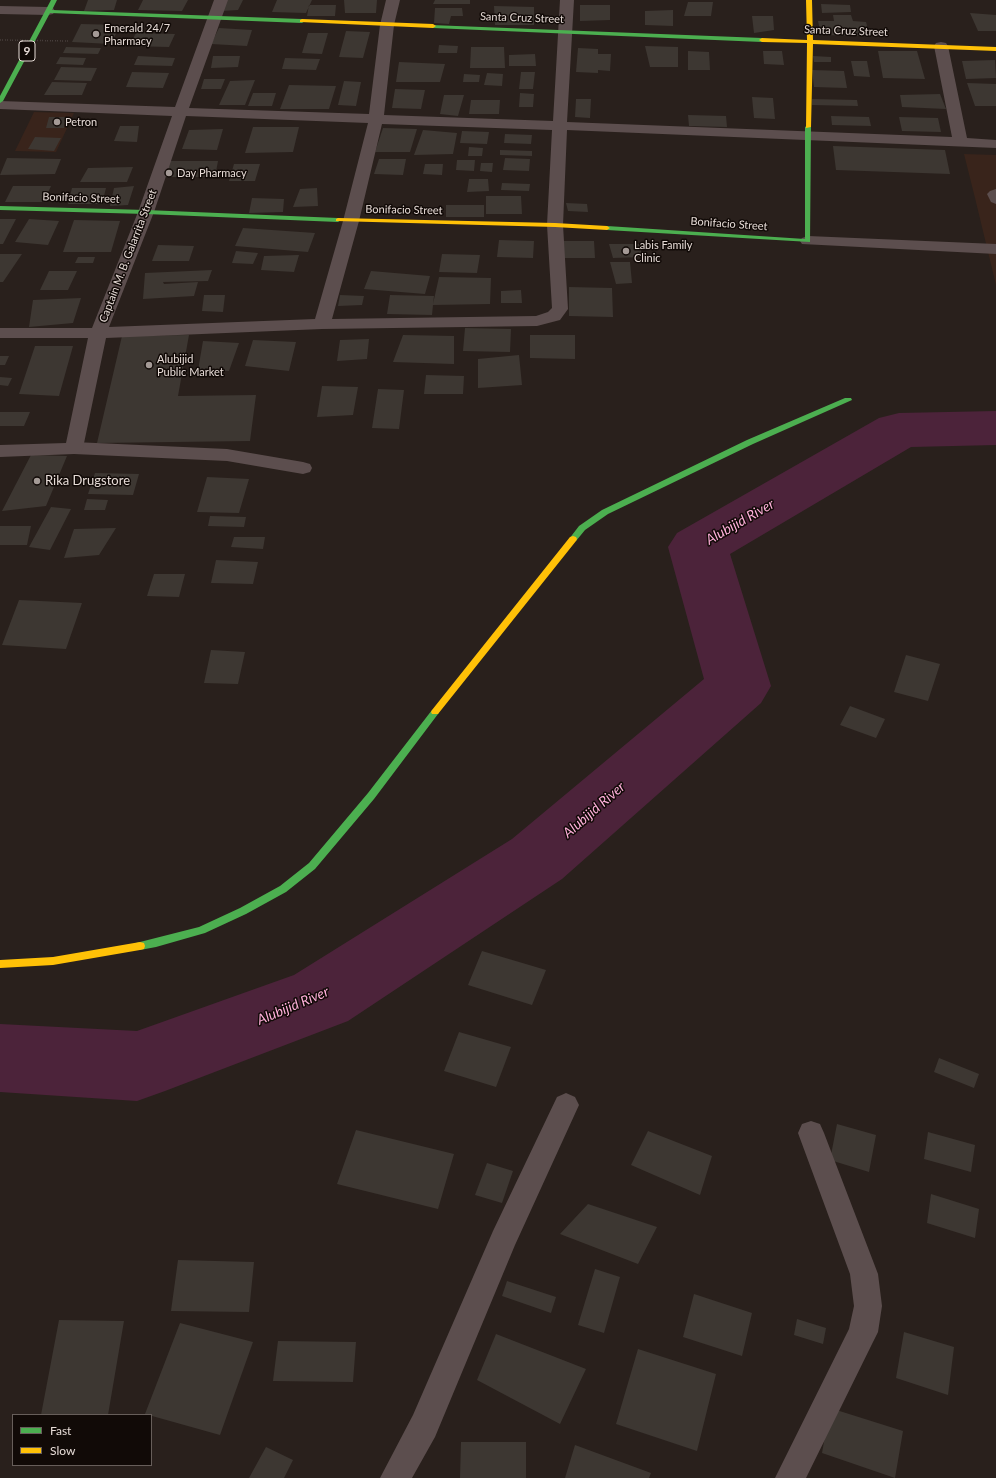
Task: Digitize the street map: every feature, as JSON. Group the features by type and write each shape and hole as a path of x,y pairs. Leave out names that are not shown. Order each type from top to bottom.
{"main road":[{"path":"808,241 809,0"},
{"name":"Santa Cruz Street","path":"51,6 215,18 996,49"},
{"name":"9","path":"0,101 51,6"},
{"name":"Bonifacio Street","path":"0,208 146,212 351,221 555,225 808,241"},
{"path":"0,964 53,961 156,943 201,930 243,912 283,889 312,866 371,796 442,703 534,590 582,528 605,512 641,494 750,442 848,400"}],"street":[{"name":"Captain M. B. Galarrita Street","path":"74,448 98,333 146,212 222,0"},
{"path":"322,324 351,221 376,119 387,25 393,0"},
{"path":"0,334 98,333 322,324 537,321 554,316 560,309 555,225 564,32 568,0"},
{"path":"0,10 51,6"},
{"path":"941,46 960,142"},
{"path":"0,105 808,135 996,144"},
{"path":"996,194 996,199"},
{"path":"808,241 996,249"},
{"path":"0,451 74,448 227,455 303,468"},
{"path":"395,1478 424,1426 503,1240 566,1105"},
{"path":"790,1478 863,1332 868,1306 864,1274 811,1133"}],"path":[{"path":"0,40 69,41"}],"shaded area":[{"path":"34,112 74,113 56,152 15,151"},
{"path":"964,154 996,155 996,285 975,198"}],"building":[{"path":"88,0 117,0 114,10 84,11"},
{"path":"143,0 188,0 182,11 138,10"},
{"path":"225,0 243,0 238,10 221,11"},
{"path":"277,0 312,0 306,13 272,12"},
{"path":"344,0 377,0 376,13 345,13"},
{"path":"435,0 470,0 470,4 433,4"},
{"path":"688,2 713,2 711,16 684,16"},
{"path":"821,4 850,5 851,12 822,13"},
{"path":"309,5 336,5 335,16 307,16"},
{"path":"580,5 610,5 610,20 580,21"},
{"path":"494,6 534,7 534,25 495,25"},
{"path":"435,8 462,8 463,16 451,16 449,24 434,23"},
{"path":"673,10 673,26 645,25 645,11"},
{"path":"970,13 996,15 996,31 978,31"},
{"path":"833,15 851,15 853,21 866,22 870,36 821,35 818,21 834,21"},
{"path":"752,16 773,16 774,30 754,33"},
{"name":"Emerald 24/7 Pharmacy","path":"81,24 120,25 111,44 72,42"},
{"path":"219,28 252,30 247,46 211,44"},
{"path":"346,31 370,32 363,58 339,57"},
{"path":"136,33 175,34 169,47 129,46"},
{"path":"308,33 328,33 322,54 302,53"},
{"path":"439,45 458,46 457,53 438,53"},
{"path":"645,46 678,47 678,67 650,67"},
{"path":"66,47 101,48 98,54 63,53"},
{"path":"471,47 504,47 505,68 470,68"},
{"path":"578,48 598,49 598,54 611,54 610,71 598,70 598,73 576,72"},
{"path":"688,51 709,52 710,70 688,70"},
{"path":"763,51 782,51 784,65 764,64"},
{"path":"878,51 917,51 925,79 883,78"},
{"path":"535,54 536,66 509,66 509,55"},
{"path":"138,56 175,58 172,66 134,65"},
{"path":"213,56 240,56 238,67 211,68"},
{"path":"813,56 831,57 831,62 814,62"},
{"path":"60,57 86,58 83,65 56,64"},
{"path":"285,58 320,59 316,70 282,69"},
{"path":"995,60 996,78 966,79 962,61"},
{"path":"851,61 867,61 870,77 854,76"},
{"path":"399,62 445,64 440,82 396,82"},
{"path":"61,67 97,68 91,81 54,80"},
{"path":"812,70 844,71 847,88 814,87"},
{"path":"132,72 169,73 163,88 126,87"},
{"path":"521,72 535,72 533,89 519,89"},
{"path":"487,73 503,74 502,86 484,85"},
{"path":"464,74 480,75 479,82 463,82"},
{"path":"204,79 225,79 221,89 201,89"},
{"path":"255,80 245,105 219,105 230,81"},
{"path":"344,81 361,82 356,106 338,105"},
{"path":"52,82 87,83 82,95 44,95"},
{"path":"967,83 996,84 996,106 975,106"},
{"path":"289,85 336,86 329,109 280,109"},
{"path":"395,89 425,90 421,109 392,108"},
{"path":"253,93 276,93 272,106 248,106"},
{"path":"520,93 534,94 533,107 519,107"},
{"path":"940,94 946,109 902,107 900,95"},
{"path":"444,95 464,95 458,116 440,114"},
{"path":"752,97 773,98 775,119 754,118"},
{"path":"576,99 591,99 590,118 575,117"},
{"path":"812,99 857,100 858,106 812,105"},
{"path":"471,100 500,100 499,114 469,114"},
{"path":"688,115 726,116 727,127 689,126"},
{"path":"831,116 869,117 871,126 832,125"},
{"name":"Petron","path":"49,117 67,117 64,128 46,128"},
{"path":"899,117 938,118 941,132 902,131"},
{"path":"120,126 139,126 137,142 114,141"},
{"path":"253,127 299,127 293,152 245,153"},
{"path":"383,128 417,129 410,152 375,152"},
{"path":"223,129 217,150 182,149 189,130"},
{"path":"423,130 457,133 453,154 414,155"},
{"path":"462,131 489,132 487,144 460,143"},
{"path":"505,134 532,135 531,144 504,143"},
{"path":"35,137 61,138 54,151 28,149"},
{"path":"833,146 945,150 950,174 836,170"},
{"path":"469,147 483,148 482,156 468,156"},
{"path":"500,150 532,151 532,156 500,155"},
{"path":"7,158 61,159 55,174 0,175"},
{"path":"505,158 530,159 529,171 503,170"},
{"path":"379,159 406,159 403,175 374,174"},
{"path":"457,160 475,160 474,171 456,170"},
{"path":"167,161 218,161 215,177 164,177"},
{"path":"481,163 493,163 492,172 480,171"},
{"path":"234,164 260,164 255,181 229,181"},
{"path":"425,164 443,164 442,175 423,174"},
{"path":"133,167 127,182 80,182 88,168"},
{"path":"469,179 488,179 489,191 467,192"},
{"path":"502,183 530,184 529,191 501,190"},
{"path":"13,186 51,186 44,202 5,202"},
{"path":"134,186 128,205 110,206 114,188"},
{"path":"72,188 106,188 102,204 68,204"},
{"path":"317,188 318,206 293,207 300,189"},
{"path":"486,196 521,196 522,214 486,214"},
{"path":"252,198 284,199 283,212 249,213"},
{"path":"566,203 587,204 588,212 568,211"},
{"path":"446,205 484,205 484,217 446,217"},
{"path":"0,219 16,219 3,244 0,244"},
{"path":"29,219 59,221 48,245 15,242"},
{"path":"74,220 120,221 111,252 63,252"},
{"path":"243,228 315,233 308,252 235,246"},
{"path":"499,240 534,241 533,258 497,257"},
{"path":"563,241 594,241 595,258 563,258"},
{"name":"Labis Family Clinic","path":"609,244 640,244 642,257 613,258"},
{"path":"158,245 194,246 189,261 152,261"},
{"path":"236,251 258,253 253,264 232,263"},
{"path":"0,254 22,254 3,282 0,282"},
{"path":"442,254 480,255 477,273 439,272"},
{"path":"299,255 294,272 261,270 264,256"},
{"path":"78,257 95,257 93,263 75,263"},
{"path":"610,262 630,262 632,283 616,284"},
{"path":"212,270 208,281 163,282 164,284 198,282 194,296 143,299 145,273"},
{"path":"49,271 77,271 68,290 40,290"},
{"path":"371,271 430,276 425,294 364,289"},
{"path":"439,277 491,278 490,304 433,305 432,315 387,314 390,295 434,296 433,304"},
{"path":"569,287 612,288 613,317 569,316"},
{"path":"521,290 522,303 501,303 501,291"},
{"path":"204,295 225,295 223,312 202,311"},
{"path":"340,295 364,296 362,305 338,306"},
{"path":"81,298 73,323 29,327 33,300"},
{"path":"465,328 511,329 510,352 463,351"},
{"name":"Alubijid Public Market","path":"189,335 178,396 256,395 250,441 97,443 122,336"},
{"path":"403,335 454,336 454,364 393,362"},
{"path":"530,335 575,335 575,359 530,358"},
{"path":"369,339 367,359 337,361 340,340"},
{"path":"253,340 296,342 289,371 245,366"},
{"path":"203,341 239,343 229,371 198,370"},
{"path":"35,346 73,346 59,396 19,394"},
{"path":"519,355 522,385 478,388 478,359"},
{"path":"0,356 9,356 5,365 0,365"},
{"path":"426,375 464,376 463,394 424,394"},
{"path":"0,377 12,378 8,386 0,385"},
{"path":"322,386 358,387 353,415 317,417"},
{"path":"378,389 404,390 399,429 372,428"},
{"path":"0,412 30,412 24,426 0,426"},
{"name":"Rika Drugstore","path":"31,455 67,456 46,506 2,511"},
{"path":"95,473 139,474 133,495 88,494"},
{"path":"207,477 249,479 239,513 197,512"},
{"path":"87,499 108,500 105,510 84,510"},
{"path":"51,507 71,509 50,550 29,547"},
{"path":"210,516 246,517 244,527 208,526"},
{"path":"0,526 31,526 27,545 0,545"},
{"path":"116,528 99,555 64,558 74,529"},
{"path":"234,537 265,537 263,549 231,547"},
{"path":"216,560 258,562 253,584 211,583"},
{"path":"154,574 185,574 179,597 147,596"},
{"path":"19,600 82,603 66,649 2,645"},
{"path":"211,650 245,652 238,684 204,683"},
{"path":"906,655 940,664 928,701 894,692"},
{"path":"850,706 885,719 876,738 840,725"},
{"path":"482,951 546,970 532,1005 468,985"},
{"path":"459,1032 511,1047 496,1087 444,1071"},
{"path":"939,1058 979,1074 974,1088 934,1072"},
{"path":"837,1124 876,1135 869,1172 830,1160"},
{"path":"356,1130 454,1154 438,1209 337,1184"},
{"path":"648,1131 712,1156 700,1195 631,1165"},
{"path":"928,1132 975,1145 971,1172 924,1159"},
{"path":"487,1163 513,1171 502,1203 475,1195"},
{"path":"931,1194 979,1209 975,1238 927,1223"},
{"path":"588,1204 657,1227 638,1264 560,1234"},
{"path":"178,1260 254,1262 249,1312 171,1311"},
{"path":"595,1269 620,1277 604,1333 578,1325"},
{"path":"507,1281 556,1297 551,1313 502,1296"},
{"path":"694,1294 752,1313 742,1356 683,1337"},
{"path":"797,1319 826,1328 823,1344 794,1335"},
{"path":"59,1320 124,1321 108,1414 41,1414"},
{"path":"180,1323 253,1342 220,1435 152,1416 152,1414 145,1414"},
{"path":"904,1332 954,1347 948,1395 896,1378"},
{"path":"496,1334 586,1369 560,1424 477,1380"},
{"path":"278,1341 356,1342 353,1382 273,1381"},
{"path":"638,1349 716,1374 697,1451 616,1424"},
{"path":"830,1408 903,1431 895,1478 822,1453"},
{"path":"461,1442 526,1442 526,1478 460,1478"},
{"path":"575,1445 651,1473 649,1478 565,1478"},
{"path":"266,1447 293,1460 284,1478 249,1478"}],"waterway":[{"name":"Alubijid River","path":"0,1058 137,1066 321,998 537,859 738,686 698,547 899,430 996,428"}],"traffic: fast":[{"path":"0,101 54,0"},
{"path":"48,11 302,21"},
{"path":"433,26 762,40"},
{"path":"607,228 808,241 808,127"},
{"path":"0,208 338,220"},
{"path":"573,539 582,528 605,512 750,442 848,400"},
{"path":"140,946 201,930 243,911 283,889 312,866 371,796 435,712"}],"traffic: slow":[{"path":"808,127 810,42 809,0"},
{"path":"302,21 433,26"},
{"path":"762,40 996,49"},
{"path":"338,220 555,225 607,228"},
{"path":"435,712 573,539"},
{"path":"0,964 53,961 140,946"}],"place":[{"name":"Emerald 24/7 Pharmacy","path":"96,34"},
{"name":"Petron","path":"57,122"},
{"name":"Day Pharmacy","path":"169,173"},
{"name":"Labis Family Clinic","path":"626,251"},
{"name":"Alubijid Public Market","path":"149,365"},
{"name":"Rika Drugstore","path":"37,481"}]}
